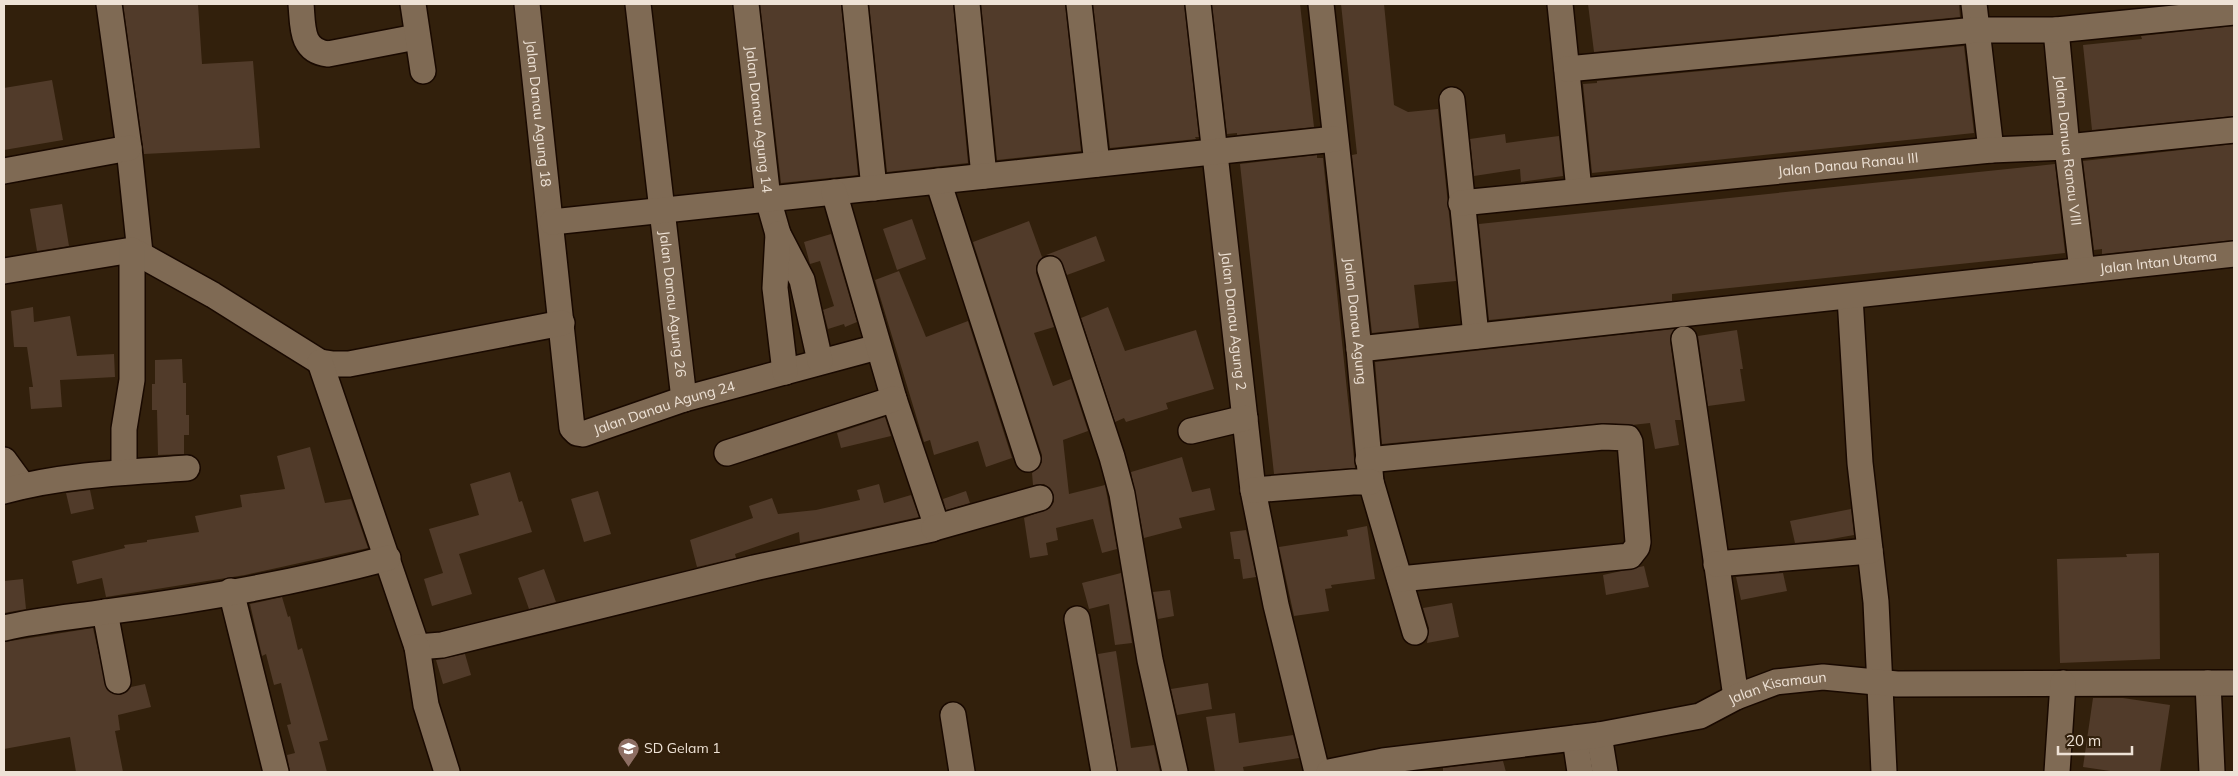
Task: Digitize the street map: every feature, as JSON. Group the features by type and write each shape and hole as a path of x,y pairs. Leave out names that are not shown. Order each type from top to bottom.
{"street":[{"path":"109,4 129,148 136,252 132,380 124,429 124,472"},
{"path":"301,4 305,40 311,49 318,53 328,54 416,37"},
{"path":"413,4 416,37 423,71"},
{"name":"Jalan Danau Agung 18","path":"528,4 552,222"},
{"name":"Jalan Danau Agung 26","path":"638,4 684,399"},
{"name":"Jalan Danau Agung 14","path":"746,4 768,199 778,234 802,280 820,361"},
{"path":"855,4 874,188"},
{"path":"967,4 984,176"},
{"path":"1080,4 1097,164"},
{"name":"Jalan Danau Agung 2","path":"1198,4 1253,490 1276,605 1317,772"},
{"name":"Jalan Danau Agung","path":"1321,4 1359,349 1369,471 1415,632"},
{"path":"1560,4 1579,190"},
{"path":"1974,4 1990,150"},
{"path":"1567,69 1976,30 2056,30 2114,14 2234,12"},
{"name":"Jalan Danua Ranau VIII","path":"2056,30 2067,147 2082,270"},
{"path":"1452,100 1476,336"},
{"name":"Jalan Danau Ranau III","path":"1461,203 1990,150 2067,147 2234,130"},
{"path":"552,222 1335,139"},
{"path":"4,171 129,148"},
{"path":"938,181 1028,459"},
{"path":"834,192 894,399 935,520 934,528"},
{"name":"Jalan Danau Agung 24","path":"552,222 572,428 577,433 583,434 684,399 870,349"},
{"name":"Jalan Danau Agung 14","path":"778,234 775,288 785,372"},
{"path":"4,271 136,252 213,295 320,362 349,364 562,323"},
{"name":"Jalan Intan Utama","path":"1359,349 2234,254"},
{"path":"1050,269 1112,457 1122,494 1150,660 1175,772"},
{"path":"1850,297 1860,463 1870,551 1881,682 1884,772"},
{"path":"1684,340 1736,697"},
{"path":"320,362 417,647 426,705 447,772"},
{"path":"726,453 894,399"},
{"path":"1191,431 1245,418"},
{"path":"1253,490 1353,482 1369,471 1603,436 1628,438 1630,442 1638,542 1637,547 1630,556 1400,579"},
{"path":"4,460 12,490 124,472 187,468"},
{"path":"417,647 442,645 754,568 934,528 1040,498"},
{"path":"1716,564 1870,551"},
{"path":"4,628 54,618 105,612 231,591 338,571 388,558"},
{"path":"231,591 276,772"},
{"path":"105,612 118,681"},
{"path":"1077,619 1104,772"},
{"name":"Jalan Kisamaun","path":"1329,772 1383,761 1599,735 1700,716 1736,697 1776,682 1822,677 1897,684 2234,682"},
{"path":"2208,682 2212,772"},
{"path":"2057,772 2062,683"},
{"path":"953,715 962,772"},
{"path":"1599,735 1605,772"},
{"path":"1575,738 1580,772"}],"building":[{"path":"123,4 198,4 202,64 253,61 260,148 144,154"},
{"path":"760,4 841,4 858,175 781,183"},
{"path":"869,4 953,4 968,163 887,172"},
{"path":"981,4 1065,4 1081,151 997,160"},
{"path":"1093,4 1184,4 1199,137 1195,137 1196,139 1110,148"},
{"path":"1212,4 1300,4 1314,127 1237,135 1237,133 1227,134"},
{"path":"1341,4 1384,4 1394,105 1408,112 1438,109 1456,281 1414,285 1419,328 1372,333 1352,155 1357,154"},
{"path":"1588,4 1959,4 1960,17 1594,52"},
{"path":"2234,26 2234,116 2092,130 2083,45 2142,39 2141,36"},
{"path":"1964,46 1974,133 1592,173 1583,84 1597,83 1597,81"},
{"path":"52,80 63,140 4,150 4,88"},
{"path":"1505,134 1506,143 1559,136 1563,176 1521,182 1520,169 1474,176 1470,139"},
{"path":"2234,144 2234,240 2102,254 2102,249 2094,250 2083,161"},
{"path":"1317,155 1317,158 1323,158 1355,468 1274,474 1240,164"},
{"path":"2055,164 2065,253 1672,294 1672,301 1489,320 1479,224"},
{"path":"62,204 69,246 37,251 30,209"},
{"path":"912,219 926,259 897,270 883,229"},
{"path":"1029,221 1042,257 1044,256 1036,266 1036,273 1054,327 1034,333 1053,386 1071,379 1088,431 1063,440 1069,494 1105,485 1117,549 1102,553 1093,519 1056,528 1058,540 1046,543 1048,555 1030,558 1024,518 1050,508 1054,502 1054,495 1050,488 1044,484 1033,485 1032,473 1039,468 1042,462 1042,455 973,242"},
{"path":"831,234 857,322 845,327 844,324 828,329 823,310 834,306 820,261 810,264 804,242"},
{"path":"1096,236 1105,261 1067,275 1060,259 1053,255 1046,255"},
{"path":"899,271 926,337 968,321 1012,458 986,467 978,441 934,455 930,440 924,442 875,280"},
{"path":"33,307 34,322 70,316 77,356 114,354 115,377 60,380 62,407 31,409 29,387 33,387 27,347 14,347 11,311"},
{"path":"1108,307 1125,351 1196,330 1214,389 1166,403 1168,409 1126,422 1124,418 1115,422 1081,318"},
{"path":"1674,329 1670,341 1681,420 1675,420 1679,445 1655,449 1650,423 1632,425 1604,423 1382,444 1375,362"},
{"path":"1737,330 1743,369 1740,369 1745,401 1708,406 1698,336"},
{"path":"182,359 183,383 186,383 186,415 189,415 189,435 184,435 184,454 158,455 157,410 152,410 152,384 155,384 155,360"},
{"path":"885,417 891,436 841,448 837,433"},
{"path":"310,447 325,503 351,499 368,548 245,575 106,597 102,578 77,584 72,561 125,548 124,545 199,532 195,516 242,507 240,495 285,489 277,456"},
{"path":"1182,457 1192,492 1210,488 1215,510 1179,518 1182,528 1144,538 1131,472"},
{"path":"510,472 519,502 522,501 532,532 459,554 472,594 432,606 424,579 443,573 429,529 479,515 470,484"},
{"path":"879,484 884,503 911,495 919,517 800,543 799,532 735,554 736,558 697,567 690,540 753,518 749,506 772,498 778,514 816,510 860,500 857,490"},
{"path":"90,490 94,509 71,514 66,493"},
{"path":"598,491 611,534 584,542 571,499"},
{"path":"966,491 970,503 946,510 943,499"},
{"path":"1851,509 1854,535 1795,543 1790,521"},
{"path":"1367,526 1375,579 1331,585 1332,588 1325,589 1329,611 1294,616 1279,547 1348,536 1347,530"},
{"path":"1246,530 1256,577 1243,579 1240,559 1234,559 1230,532"},
{"path":"2159,553 2160,659 2060,663 2057,559 2127,557 2126,554"},
{"path":"1644,566 1649,587 1606,595 1603,575"},
{"path":"544,569 556,602 529,609 518,578"},
{"path":"1121,573 1132,643 1115,645 1109,604 1089,609 1082,583"},
{"path":"1783,573 1787,591 1741,600 1736,577"},
{"path":"23,579 26,609 4,613 4,581"},
{"path":"1170,590 1174,616 1158,619 1153,592"},
{"path":"282,597 288,617 290,616 298,650 302,648 328,740 319,742 327,772 290,772 287,755 295,753 287,725 291,724 281,683 274,685 266,654 262,656 250,604"},
{"path":"1452,603 1459,637 1427,643 1429,628 1423,608"},
{"path":"93,628 107,690 113,694 120,695 127,692 131,687 145,684 151,707 118,715 120,730 115,731 123,772 76,772 70,737 4,749 4,642"},
{"path":"1116,651 1131,748 1154,745 1160,772 1118,772 1098,654"},
{"path":"465,654 471,675 443,684 436,660"},
{"path":"1208,683 1212,709 1177,715 1171,689"},
{"path":"2093,698 2123,698 2170,705 2160,772 2117,772 2083,767"},
{"path":"1235,713 1239,743 1293,735 1299,758 1243,767 1244,772 1215,772 1206,717"},
{"path":"1503,761 1506,772 1443,772 1443,768"}],"place":[{"name":"SD Gelam 1","path":"628,767"}]}
